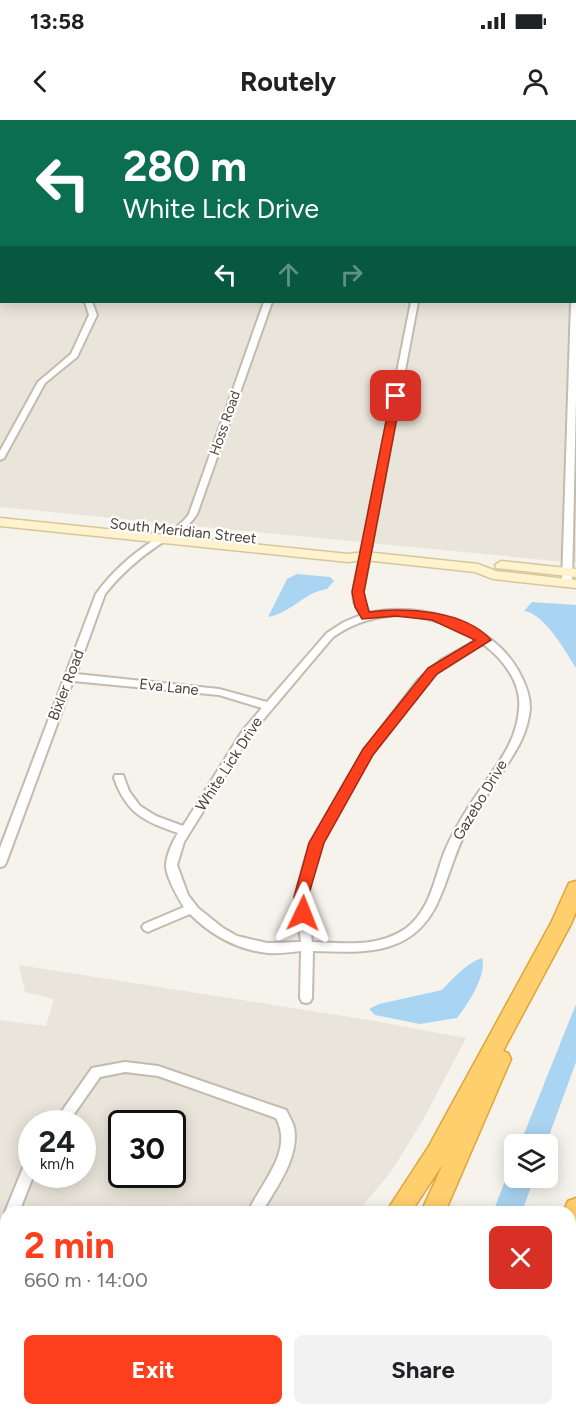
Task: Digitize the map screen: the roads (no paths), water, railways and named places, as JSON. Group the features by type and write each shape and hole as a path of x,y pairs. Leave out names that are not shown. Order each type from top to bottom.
{"highway":[{"path":"436,1206 540,963 576,888"},
{"path":"402,1206 437,1154 540,963"}],"main road":[{"name":"South Meridian Street","path":"0,512 348,558 365,556 478,568 493,575 572,578"},
{"name":"South Meridian Street","path":"0,522 170,535"}],"street":[{"path":"0,458 42,382 74,355 92,322 93,315 89,303"},
{"name":"Hoss Road","path":"170,535 193,514 268,303"},
{"path":"366,616 359,602 358,592 415,303"},
{"path":"572,578 575,303"},
{"name":"Bixler Road","path":"1,856 101,594 113,580 170,535"},
{"name":"White Lick Drive","path":"307,946 268,948 229,939 215,931 191,909 184,902 171,865 185,831 247,732 330,635 343,625 366,616 396,612 423,614 456,624 484,640"},
{"path":"306,998 307,946 301,897 306,872 316,843 354,775 422,682 444,662 484,640"},
{"name":"Gazebo Drive","path":"307,946 351,950 378,946 411,931 429,914 448,856 471,809 514,745 524,721 525,700 518,677 506,659 484,640"},
{"name":"Eva Lane","path":"69,677 219,692 268,706"},
{"path":"119,778 125,797 135,809 185,831"},
{"path":"147,927 191,909"},
{"path":"69,1110 96,1072 125,1068 158,1071 281,1114 288,1123 289,1145 258,1206"},
{"path":"14,1206 22,1188"}],"water":[{"path":"297,574 330,577 334,581 327,589 312,594 284,611 268,617 287,579"},
{"path":"532,602 576,605 576,668 547,626 532,613 524,611"},
{"path":"482,958 482,972 472,997 457,1018 420,1024 375,1015 369,1009 379,1004 442,990 466,967"},
{"path":"576,1004 576,1062 550,1134 524,1134"},
{"path":"504,1184 504,1188 530,1188 524,1206 495,1206"}]}
